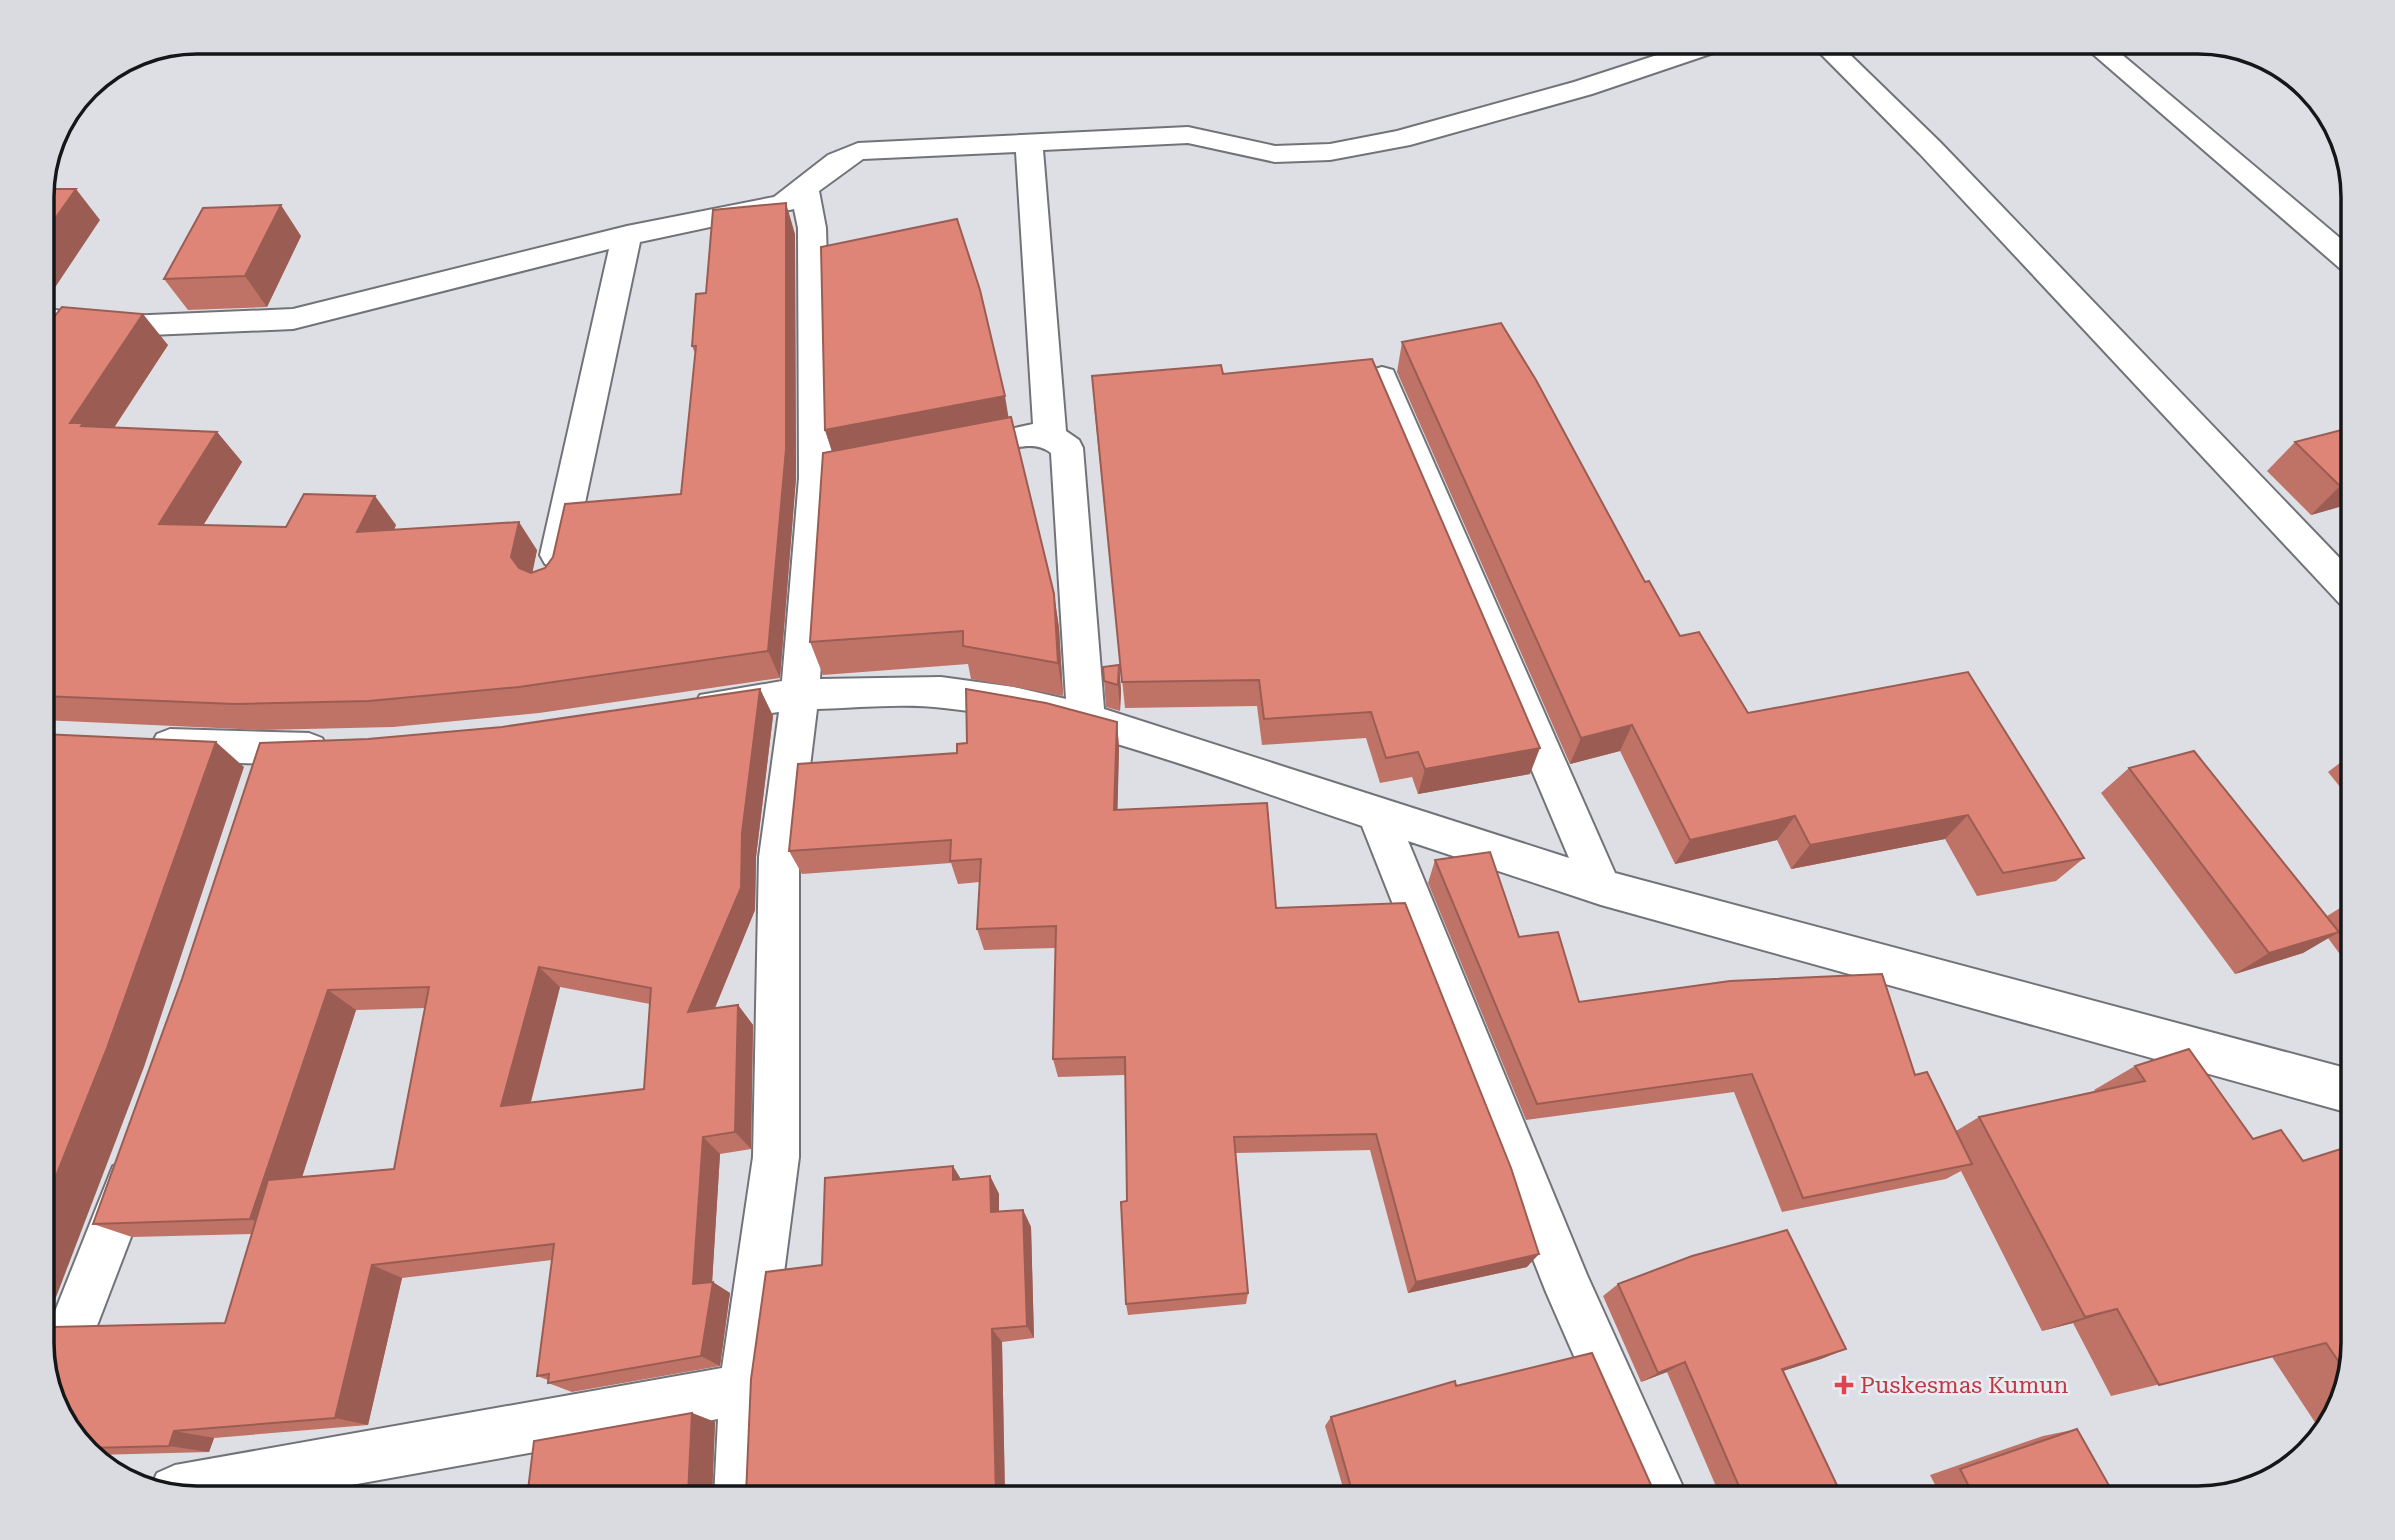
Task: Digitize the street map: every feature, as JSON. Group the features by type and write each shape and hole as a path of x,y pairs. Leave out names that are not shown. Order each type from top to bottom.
{"street":[{"path":"55,321 150,326 293,319 627,235 783,204 805,191 846,155 858,151 1188,135 1275,153 1330,152 1400,139 1583,89 1686,54"},
{"path":"1834,54 1930,148 2341,582"},
{"path":"2106,54 2341,254"},
{"path":"1029,143 1050,436"},
{"path":"740,1486 744,1389 776,1157 779,857 829,476 812,228 805,191"},
{"path":"550,584 627,235"},
{"path":"57,352 80,324"},
{"path":"1382,378 1601,887"},
{"path":"933,455 1037,435 1050,436 1067,448 1086,719"},
{"path":"680,711 800,694 941,692 1014,702 1086,719 1378,817 1601,887 2341,1089"},
{"path":"137,744 266,770 347,748"},
{"path":"1378,817 1570,1292 1657,1486"},
{"path":"57,1368 140,1149"},
{"path":"203,1486 744,1389"}],"building":[{"path":"55,189 76,189 55,219"},
{"path":"786,203 786,449 768,651 519,687 369,701 234,704 55,697 55,316 62,307 143,314 70,423 83,423 81,426 217,432 159,524 286,527 304,494 375,496 357,532 519,522 511,557 519,568 531,573 545,568 553,557 565,504 681,494 696,346 692,346 696,294 706,293 713,210"},
{"path":"281,205 245,276 164,279 203,208"},
{"path":"957,219 980,290 1005,396 825,430 821,247"},
{"path":"1501,323 1536,380 1645,582 1649,581 1680,636 1699,632 1748,713 1968,672 2084,858 2003,873 1968,815 1810,845 1795,816 1690,840 1632,725 1581,738 1402,342"},
{"path":"1372,359 1540,748 1425,769 1418,752 1386,758 1371,712 1264,719 1259,680 1122,682 1092,376 1221,365 1223,374"},
{"path":"1011,417 1054,594 1058,663 963,646 963,631 810,642 823,453"},
{"path":"2341,430 2341,486 2340,486 2295,442"},
{"path":"1119,665 1118,685 1104,681 1103,667"},
{"path":"760,689 742,833 741,888 688,1012 738,1005 735,1132 703,1137 693,1284 713,1282 701,1356 548,1383 549,1374 537,1376 554,1244 372,1265 335,1418 174,1431 169,1446 100,1448 84,1430 65,1397 57,1371 55,1327 225,1323 268,1180 394,1169 429,987 328,990 250,1219 93,1224 182,979 260,743 368,739 502,727","holes":["539,967 651,988 644,1089 501,1106"]},
{"path":"966,689 1046,703 1117,722 1114,810 1267,803 1276,908 1405,903 1511,1168 1539,1254 1416,1282 1376,1134 1234,1137 1248,1293 1126,1304 1121,1202 1127,1201 1125,1057 1053,1059 1056,926 977,929 981,859 950,861 951,840 789,851 798,764 957,753 957,744 967,743"},
{"path":"55,735 216,742 107,1048 55,1178"},
{"path":"2194,751 2339,932 2269,953 2129,768"},
{"path":"1490,852 1519,937 1558,932 1579,1002 1730,981 1882,974 1915,1075 1927,1072 1972,1164 1803,1198 1752,1074 1537,1104 1435,860"},
{"path":"2189,1049 2253,1139 2281,1130 2303,1161 2341,1149 2340,1363 2326,1343 2159,1385 2117,1309 2085,1317 1979,1117 2145,1081 2135,1066"},
{"path":"953,1166 953,1180 990,1176 991,1212 1023,1210 1027,1326 992,1329 996,1486 746,1486 751,1379 766,1272 822,1265 825,1178"},
{"path":"1787,1230 1846,1349 1782,1369 1837,1486 1739,1486 1685,1362 1658,1373 1618,1284 1692,1256"},
{"path":"1592,1353 1651,1486 1351,1486 1331,1417 1455,1381 1456,1386"},
{"path":"692,1413 688,1486 528,1486 534,1441"},
{"path":"2077,1429 2109,1486 1969,1486 1960,1469"}],"place":[{"name":"Puskesmas Kumun","path":"1844,1385"}]}
